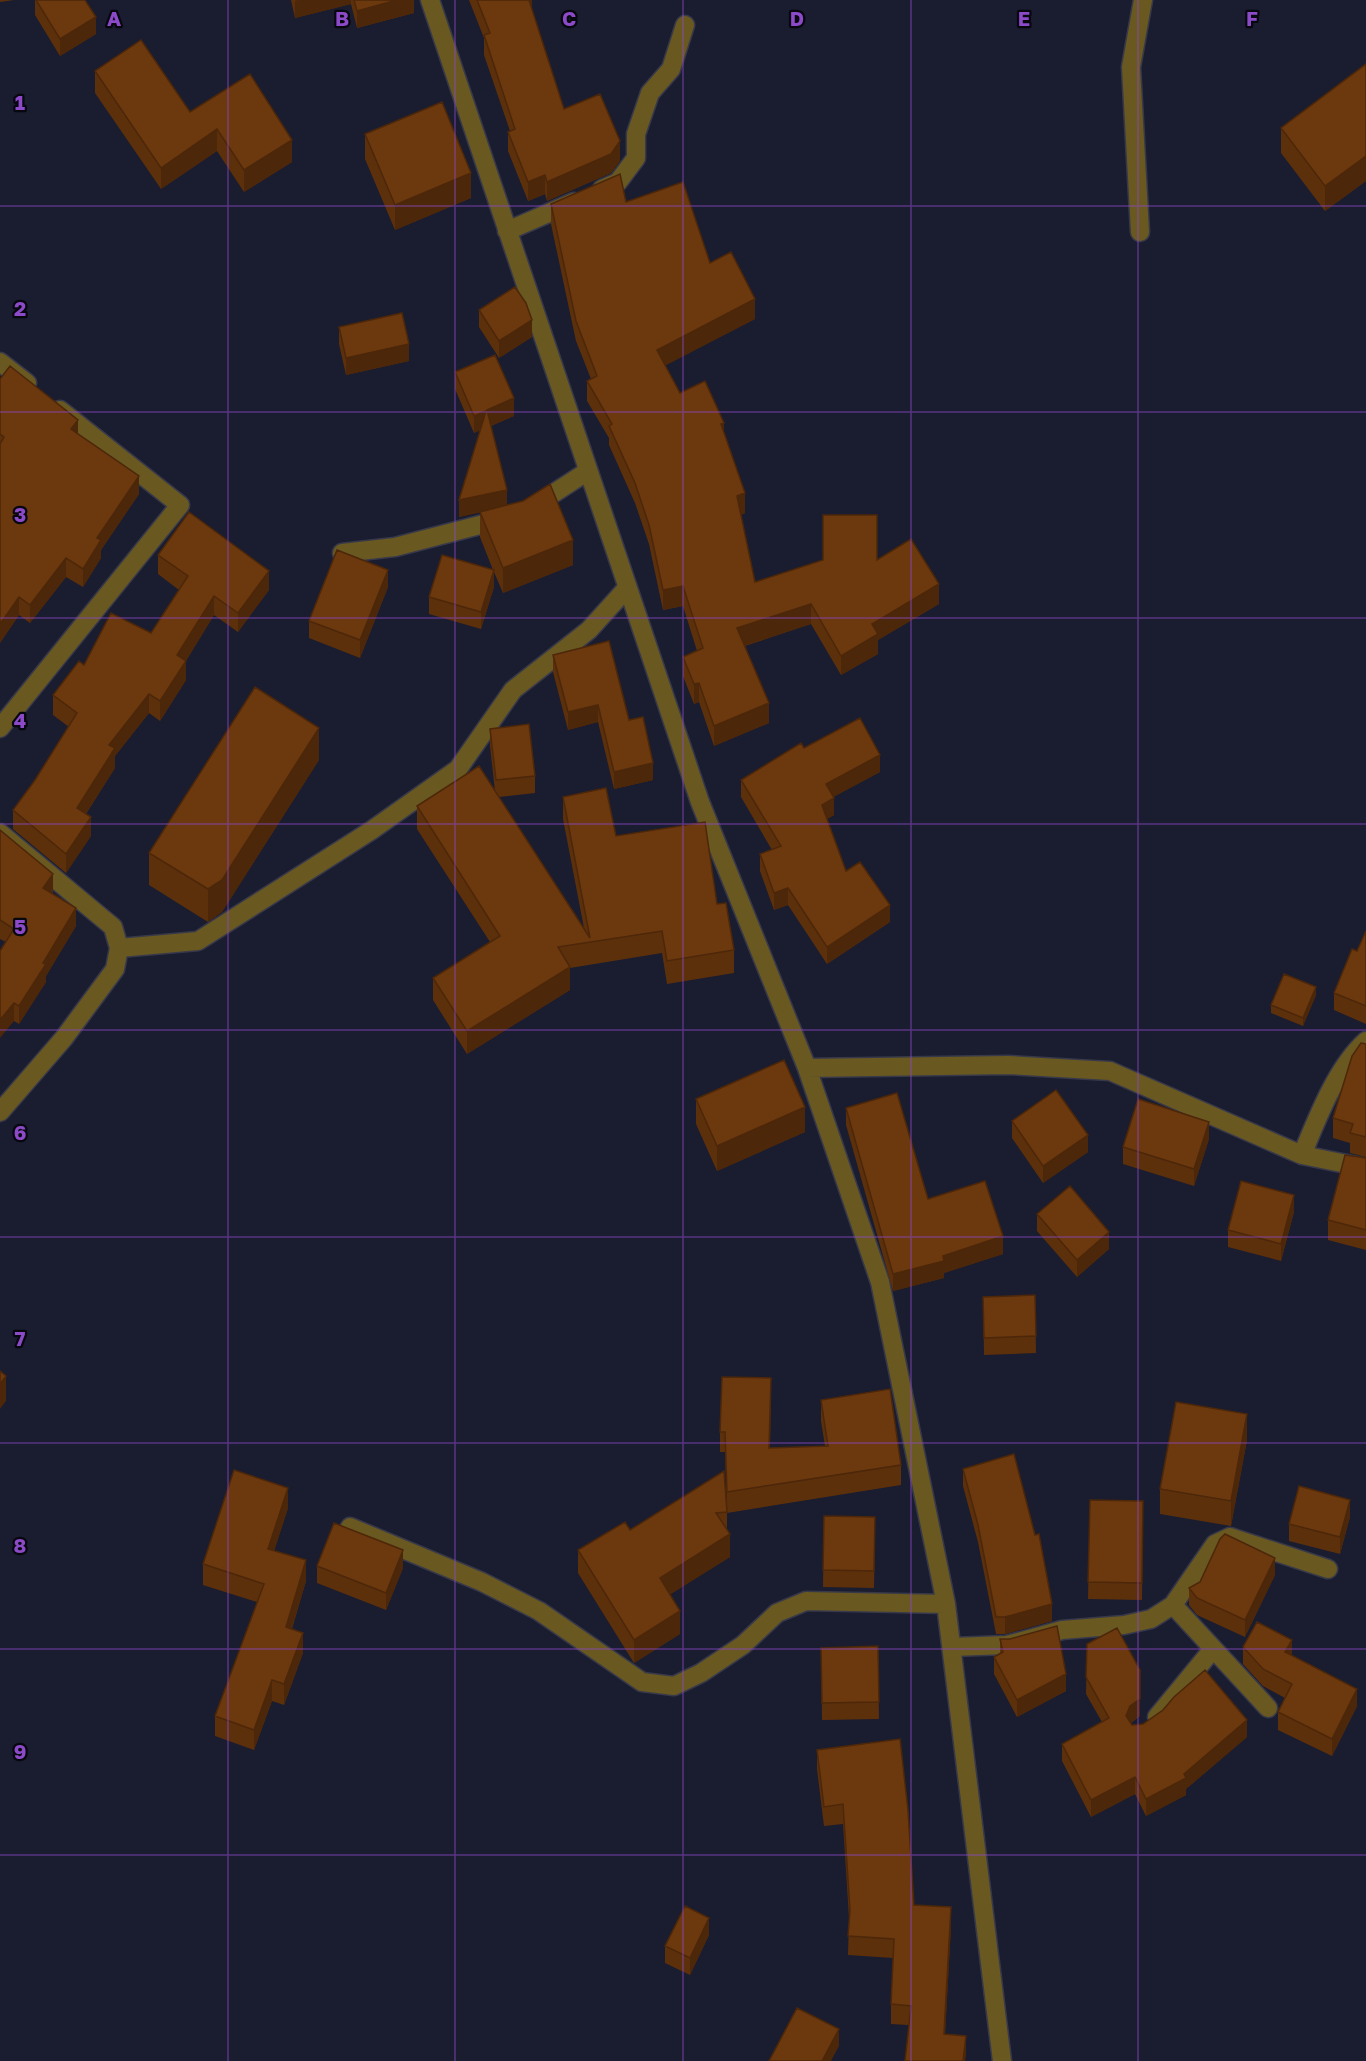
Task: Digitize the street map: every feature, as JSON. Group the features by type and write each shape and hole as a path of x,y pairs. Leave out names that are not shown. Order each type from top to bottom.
{"street":[{"path":"430,0 700,802 807,1068 880,1282 946,1604 1002,2061"},
{"path":"1140,232 1131,67 1143,0"},
{"path":"507,231 618,182 636,158 636,134 650,93 671,69 685,25"},
{"path":"0,363 180,506 0,728"},
{"path":"342,553 394,547 520,515 588,471"},
{"path":"119,948 198,941 381,824 458,769 513,690 589,630 627,588"},
{"path":"0,833 113,927 119,948 115,969 64,1038 0,1112"},
{"path":"1302,1155 1326,1098 1357,1050 1366,1041"},
{"path":"807,1068 1008,1065 1110,1071 1302,1155 1366,1168"},
{"path":"350,1527 482,1582 539,1611 642,1682 674,1686 701,1673 743,1645 777,1613 806,1601 946,1604"},
{"path":"952,1647 1007,1645 1062,1630 1124,1626 1151,1619 1173,1605 1215,1544 1230,1538 1328,1569"},
{"path":"1173,1605 1268,1708"},
{"path":"1147,1725 1156,1718 1213,1649"}],"building":[{"path":"36,0 85,0 96,17 60,39"},
{"path":"354,0 397,0 357,11"},
{"path":"477,0 529,0 564,109 600,94 620,141 611,154 547,182 545,175 528,182 508,132 515,129 484,35 490,33"},
{"path":"141,40 190,112 250,74 292,140 244,170 217,129 161,168 95,71"},
{"path":"1366,64 1366,156 1325,186 1281,128"},
{"path":"442,102 471,173 395,205 365,134"},
{"path":"620,174 626,202 683,182 710,263 731,252 755,299 657,350 680,393 705,381 724,423 721,424 745,493 737,496 755,582 823,560 823,515 877,515 877,560 911,539 939,584 872,624 878,634 841,656 811,604 737,628 769,703 714,726 699,683 694,684 683,657 703,648 683,586 663,590 649,525 635,483 609,426 612,424 587,381 597,376 576,321 551,204"},
{"path":"515,287 526,303 532,320 499,341 479,310"},
{"path":"402,313 409,344 346,358 339,327"},
{"path":"495,355 514,398 487,410 507,490 459,500 486,411 474,416 455,372"},
{"path":"10,366 78,420 71,429 139,476 97,538 101,540 83,569 66,558 30,605 19,597 0,624 0,444 4,437 0,434 0,379"},
{"path":"550,484 573,540 503,568 480,512 523,501"},
{"path":"189,512 269,571 238,613 214,596 177,655 186,661 160,701 149,694 109,745 115,748 77,808 91,817 66,854 13,810 35,780 77,713 53,695 79,661 84,665 111,613 151,633 188,576 158,555"},
{"path":"337,550 388,570 360,640 309,621"},
{"path":"442,555 494,570 481,612 429,597"},
{"path":"609,641 629,720 643,717 653,763 614,772 598,705 568,712 553,655"},
{"path":"255,687 319,728 222,880 208,889 149,853"},
{"path":"860,718 880,755 826,784 834,798 822,805 846,871 860,862 890,905 827,947 788,888 774,893 760,854 781,846 741,780 801,743 804,748"},
{"path":"529,724 535,776 496,780 490,729"},
{"path":"479,766 590,938 563,797 606,788 616,836 705,822 717,904 726,903 734,950 667,961 662,931 558,947 570,967 467,1031 433,978 500,936 417,806"},
{"path":"0,830 53,874 43,888 76,908 43,963 46,964 19,1006 14,1003 0,1020 0,951 14,929 0,920"},
{"path":"1366,931 1366,1006 1334,993 1352,949 1357,951"},
{"path":"1284,974 1316,987 1303,1018 1271,1005"},
{"path":"1361,1043 1366,1044 1366,1137 1350,1133 1353,1124 1333,1118 1352,1056"},
{"path":"784,1060 805,1107 717,1146 696,1099"},
{"path":"1056,1090 1088,1135 1043,1166 1012,1121"},
{"path":"897,1093 928,1199 985,1181 1003,1236 943,1256 944,1261 893,1274 846,1108"},
{"path":"1138,1099 1209,1122 1194,1169 1123,1147"},
{"path":"1345,1155 1366,1158 1366,1230 1328,1220"},
{"path":"1241,1181 1294,1195 1281,1244 1228,1230"},
{"path":"1070,1186 1109,1232 1077,1260 1037,1214"},
{"path":"1035,1295 1036,1336 984,1338 983,1297"},
{"path":"0,1371 6,1376 0,1384"},
{"path":"722,1377 771,1378 769,1448 828,1446 821,1400 890,1389 901,1465 727,1492 725,1432 720,1432"},
{"path":"1176,1402 1247,1414 1231,1501 1160,1489"},
{"path":"1014,1454 1035,1535 1039,1534 1052,1604 1005,1617 996,1617 978,1525 963,1469"},
{"path":"234,1470 288,1488 268,1549 306,1560 286,1627 303,1633 284,1684 272,1680 254,1730 215,1716 264,1584 203,1564"},
{"path":"724,1471 727,1512 716,1513 730,1534 660,1578 680,1611 634,1640 578,1550 625,1522 630,1530"},
{"path":"1299,1486 1350,1500 1340,1537 1289,1524"},
{"path":"1090,1500 1143,1501 1142,1583 1088,1582"},
{"path":"824,1516 875,1517 874,1571 823,1570"},
{"path":"334,1523 403,1550 386,1593 317,1566"},
{"path":"1225,1534 1275,1558 1245,1620 1197,1598 1189,1588 1200,1582 1220,1539"},
{"path":"1257,1622 1292,1640 1285,1652 1357,1689 1332,1739 1278,1712 1292,1684 1263,1669 1243,1647"},
{"path":"1057,1626 1066,1674 1017,1700 994,1657 1003,1652 1000,1639 1010,1639"},
{"path":"1117,1628 1140,1670 1140,1699 1130,1706 1126,1716 1132,1725 1143,1724 1163,1710 1174,1697 1205,1670 1247,1720 1184,1774 1186,1778 1146,1799 1135,1777 1091,1800 1062,1744 1109,1718 1086,1677 1087,1644"},
{"path":"878,1646 879,1702 822,1703 821,1648"},
{"path":"900,1739 908,1810 914,1905 951,1907 944,2034 966,2036 963,2061 905,2061 911,2006 891,2004 894,1939 848,1936 850,1910 843,1804 824,1807 817,1750"},
{"path":"685,1906 709,1918 690,1958 665,1946"},
{"path":"797,2008 839,2029 822,2061 769,2061"}]}
